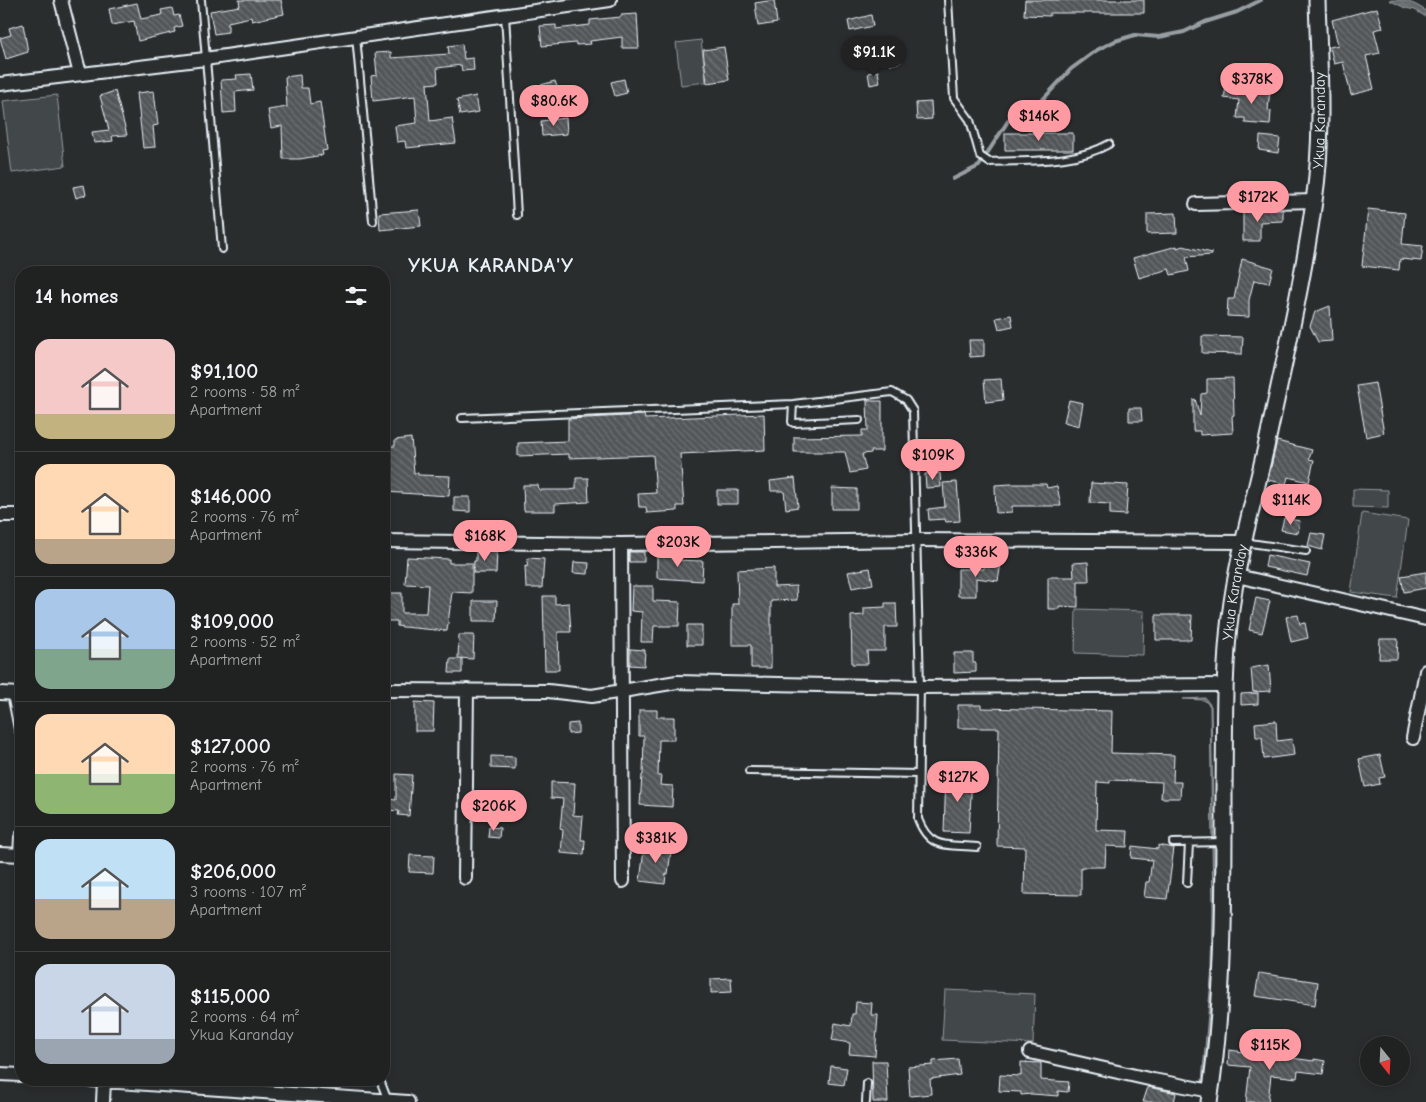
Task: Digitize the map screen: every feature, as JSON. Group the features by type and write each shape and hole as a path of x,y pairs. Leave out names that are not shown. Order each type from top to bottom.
{"street":[{"path":"61,0 80,74"},
{"path":"0,84 205,59 610,0"},
{"name":"Ykua Karanday","path":"1210,1096 1222,993 1225,685 1230,616 1243,542 1266,448 1306,253 1314,201 1320,158 1321,117 1317,0"},
{"path":"1196,204 1314,201"},
{"path":"0,515 15,515"},
{"path":"390,541 620,544 916,540 1243,542"},
{"path":"620,544 623,692 623,881"},
{"path":"1237,576 1426,619"},
{"path":"1413,738 1426,671"},
{"path":"390,690 548,691 592,696 677,682 920,687 1225,685"},
{"path":"465,878 467,690"},
{"path":"0,693 15,694"},
{"path":"0,854 15,855"},
{"path":"1030,1052 1153,1080 1210,1096"},
{"path":"0,1074 15,1075"},
{"path":"103,1102 104,1086"},
{"path":"150,1086 251,1097 408,1102"}],"lane":[{"path":"201,0 222,249"},
{"path":"948,0 954,98 970,120 980,156 984,160 989,162 1063,158 1088,153 1109,144"},
{"path":"505,15 517,215"},
{"path":"356,36 373,221"},
{"path":"462,418 793,404 892,392 906,400 913,411 920,687 918,819 923,833 935,843 977,847"},
{"path":"793,404 792,422 794,424 859,420"},
{"path":"1243,542 1306,551"},
{"path":"749,771 918,774"},
{"path":"1173,843 1224,842"},
{"path":"1187,883 1189,843"},
{"path":"866,1102 867,1083"},
{"path":"382,1086 388,1101"}],"shaded area":[{"path":"701,40 706,82 681,85 676,43"},
{"path":"57,95 65,166 12,173 3,101"},
{"path":"1353,489 1388,490 1388,508 1353,507"},
{"path":"1362,513 1408,520 1397,598 1351,592"},
{"path":"1076,609 1144,611 1143,655 1075,653"},
{"path":"945,990 1035,994 1033,1044 942,1040"}],"water":[{"path":"1389,0 1404,1 1417,5 1426,11 1426,17 1415,10 1405,8"},
{"path":"1205,698 1211,706 1215,910 1213,968 1204,1082 1202,1082 1212,968 1210,706 1204,700 1183,699"}],"building":[{"path":"239,0 281,0 284,14 252,21 251,17 228,22 228,32 214,34 210,11 240,6"},
{"path":"774,0 777,23 758,26 755,3"},
{"path":"1025,0 1144,0 1144,13 1050,13 1050,16 1024,15"},
{"path":"137,3 141,19 162,15 161,10 172,8 174,16 179,15 182,26 174,28 175,32 138,41 134,21 112,25 109,9"},
{"path":"1377,8 1383,28 1374,30 1380,53 1366,56 1374,89 1351,95 1343,62 1334,64 1330,47 1338,45 1332,20"},
{"path":"637,14 639,48 622,48 622,37 590,41 591,44 576,45 576,43 542,46 540,26 556,25 556,29 590,25 590,20"},
{"path":"871,15 873,26 850,31 848,21"},
{"path":"23,24 28,52 6,59 0,38 11,35 9,28"},
{"path":"462,44 464,59 473,58 474,70 462,71 461,65 437,68 438,83 427,84 430,121 452,118 456,143 406,148 405,141 397,142 395,126 417,123 415,96 373,101 371,76 377,75 375,53 391,52 391,58 449,54 448,46"},
{"path":"897,45 901,62 891,65 886,48"},
{"path":"724,47 729,80 707,83 703,50"},
{"path":"878,71 880,83 870,85 868,73"},
{"path":"251,74 253,90 235,92 236,112 223,113 221,80 237,79 236,75"},
{"path":"300,75 301,88 308,88 310,104 320,102 327,150 322,151 323,155 300,159 283,159 282,126 271,128 268,110 287,107 285,77"},
{"path":"624,79 627,93 615,96 611,82"},
{"path":"555,81 560,95 545,100 541,85"},
{"path":"1226,87 1252,91 1252,87 1270,89 1268,110 1271,111 1270,125 1245,123 1245,118 1237,118 1239,100 1224,98"},
{"path":"115,91 127,135 112,136 113,141 94,143 92,132 109,130 100,96"},
{"path":"154,91 158,125 153,126 155,147 143,148 137,93"},
{"path":"476,96 479,112 460,115 457,100"},
{"path":"931,102 932,119 917,120 916,103"},
{"path":"566,118 567,134 542,136 541,121"},
{"path":"1005,133 1073,133 1073,150 1005,150"},
{"path":"1260,136 1280,138 1278,153 1259,150"},
{"path":"84,185 86,195 76,198 73,187"},
{"path":"1368,209 1405,213 1402,244 1423,246 1421,261 1400,259 1399,270 1362,266"},
{"path":"419,210 421,226 380,230 379,213"},
{"path":"1283,210 1283,221 1260,222 1260,241 1243,241 1243,211"},
{"path":"1176,213 1177,233 1147,234 1147,214"},
{"path":"1177,246 1177,248 1183,246 1212,253 1212,255 1186,257 1189,271 1171,275 1169,269 1139,278 1133,258"},
{"path":"1242,259 1273,268 1269,283 1254,280 1249,300 1249,317 1227,316 1228,299 1234,299"},
{"path":"1330,306 1332,341 1318,342 1310,326 1315,312"},
{"path":"1011,315 1013,326 999,329 996,318"},
{"path":"1202,336 1243,337 1242,354 1202,353"},
{"path":"969,340 984,340 984,356 970,357"},
{"path":"1233,378 1233,433 1200,435 1200,431 1193,431 1193,400 1195,399 1200,416 1201,394 1207,393 1207,379"},
{"path":"1001,379 1003,400 986,402 984,380"},
{"path":"1375,383 1384,433 1366,437 1357,386"},
{"path":"1069,400 1083,403 1079,426 1064,422"},
{"path":"867,401 882,401 882,451 871,451 871,453 862,454 866,470 850,473 845,452 794,452 794,437 862,436 862,430 868,430"},
{"path":"1129,408 1141,408 1142,421 1129,421"},
{"path":"764,414 765,450 680,454 684,506 677,506 677,511 647,513 646,507 639,507 638,494 656,493 653,455 569,458 569,454 518,456 518,443 568,441 568,419 644,415 645,419"},
{"path":"411,438 414,473 418,473 418,475 450,476 449,496 390,492 390,446 395,446 395,440"},
{"path":"1277,441 1312,450 1309,459 1314,460 1309,482 1288,477 1286,484 1268,480"},
{"path":"940,473 941,487 926,488 925,474"},
{"path":"576,478 588,478 589,502 555,504 555,511 524,511 523,485 538,485 539,490 570,490 576,489"},
{"path":"795,478 798,507 786,509 784,491 771,491 770,481"},
{"path":"957,482 960,521 946,522 945,519 929,520 928,509 945,507 943,483"},
{"path":"1091,483 1128,485 1126,515 1110,514 1110,504 1090,503"},
{"path":"1046,484 1047,488 1057,486 1061,506 1012,506 1012,512 996,513 995,485"},
{"path":"832,488 857,489 857,509 832,509"},
{"path":"717,490 738,490 738,504 717,504"},
{"path":"454,497 470,497 470,512 454,511"},
{"path":"1284,518 1300,521 1298,533 1281,530"},
{"path":"1311,533 1325,535 1322,550 1308,546"},
{"path":"476,550 497,551 496,573 473,573"},
{"path":"629,552 644,552 644,562 629,562"},
{"path":"657,552 675,553 675,560 703,561 702,581 657,578"},
{"path":"1267,555 1310,564 1307,576 1265,567"},
{"path":"407,557 449,559 449,563 472,563 472,593 452,592 447,631 397,626 397,621 390,621 390,593 402,593 402,613 426,613 428,585 405,584"},
{"path":"528,558 544,559 542,588 526,588 525,566 527,567"},
{"path":"985,561 1001,563 998,581 976,578 976,596 958,596 958,569 984,569"},
{"path":"574,562 589,563 588,574 573,573"},
{"path":"1088,562 1089,581 1078,581 1078,607 1059,606 1059,609 1048,609 1048,577 1074,577 1073,563"},
{"path":"774,568 774,587 796,586 797,600 771,601 771,668 751,668 751,645 732,645 732,604 738,604 737,570"},
{"path":"870,568 873,584 852,588 848,572"},
{"path":"1426,572 1426,588 1404,592 1401,576"},
{"path":"632,586 653,586 653,601 680,602 679,626 654,626 653,642 641,642 642,612 631,611"},
{"path":"543,596 555,596 555,604 569,603 571,632 558,632 559,670 545,670"},
{"path":"1256,598 1270,601 1262,633 1249,630"},
{"path":"473,601 497,601 496,621 473,621"},
{"path":"885,603 896,603 897,627 885,627 885,651 867,651 868,664 852,664 851,616 864,615 864,608 885,607"},
{"path":"1156,615 1192,615 1191,640 1156,640"},
{"path":"1298,615 1300,624 1305,623 1308,638 1291,642 1286,617"},
{"path":"687,625 702,625 702,645 687,645"},
{"path":"459,635 474,635 473,659 458,658"},
{"path":"1380,639 1398,639 1397,659 1379,659"},
{"path":"630,649 645,650 644,666 630,665"},
{"path":"954,653 973,653 973,663 976,663 976,672 954,673"},
{"path":"450,659 462,659 462,673 449,673"},
{"path":"1269,665 1271,691 1253,692 1251,668"},
{"path":"1258,693 1258,704 1241,705 1241,694"},
{"path":"415,702 434,703 433,731 415,731"},
{"path":"958,705 981,705 981,708 1112,711 1111,753 1174,755 1173,782 1181,782 1180,798 1161,798 1162,782 1110,780 1110,783 1097,782 1096,830 1128,831 1127,847 1106,846 1105,867 1081,867 1081,895 1024,894 1025,847 997,846 999,728 958,728"},
{"path":"639,710 657,710 657,717 674,717 674,740 659,740 658,776 661,776 660,785 673,786 672,807 640,805 644,736 639,736"},
{"path":"1276,721 1277,741 1292,739 1294,755 1264,759 1262,737 1256,737 1255,723"},
{"path":"578,723 578,733 568,734 568,724"},
{"path":"1380,755 1385,777 1379,778 1380,784 1365,787 1359,759"},
{"path":"491,756 515,757 515,769 491,768"},
{"path":"396,774 412,775 409,816 398,815 399,811 390,810 390,799 396,800"},
{"path":"946,774 972,775 969,833 944,832"},
{"path":"551,782 575,783 573,815 583,816 581,840 585,840 584,855 561,853 563,830 560,829 563,799 551,798"},
{"path":"489,827 500,828 499,838 488,837"},
{"path":"658,842 672,843 665,884 640,881 644,850 657,852"},
{"path":"1158,845 1174,848 1167,899 1144,897 1146,882 1149,882 1152,860 1131,858 1132,846 1158,849"},
{"path":"410,855 434,856 433,873 409,872"},
{"path":"1259,973 1318,982 1315,1005 1255,996"},
{"path":"731,978 732,992 711,993 711,979"},
{"path":"856,1002 872,1003 871,1015 878,1015 875,1056 849,1054 850,1043 832,1040 835,1023 851,1026"},
{"path":"1229,1050 1325,1061 1323,1074 1298,1071 1297,1078 1271,1075 1268,1102 1246,1102 1250,1067 1228,1065"},
{"path":"958,1059 960,1075 930,1079 931,1094 910,1096 908,1067 933,1065 933,1061"},
{"path":"872,1061 886,1061 888,1102 873,1102"},
{"path":"1021,1062 1041,1063 1041,1080 1069,1082 1068,1092 1058,1091 1058,1096 1021,1095 1021,1092 999,1091 1000,1075 1021,1076"},
{"path":"831,1066 847,1068 844,1085 829,1083"},
{"path":"1148,1087 1176,1093 1174,1102 1143,1102"}],"waterway":[{"path":"953,179 979,166 1010,118 1035,108 1071,69 1097,50 1115,41 1135,35 1159,37 1184,32 1205,22 1237,12 1261,0"}],"district":[{"name":"YKUA KARANDA'Y","path":"491,265"}]}
